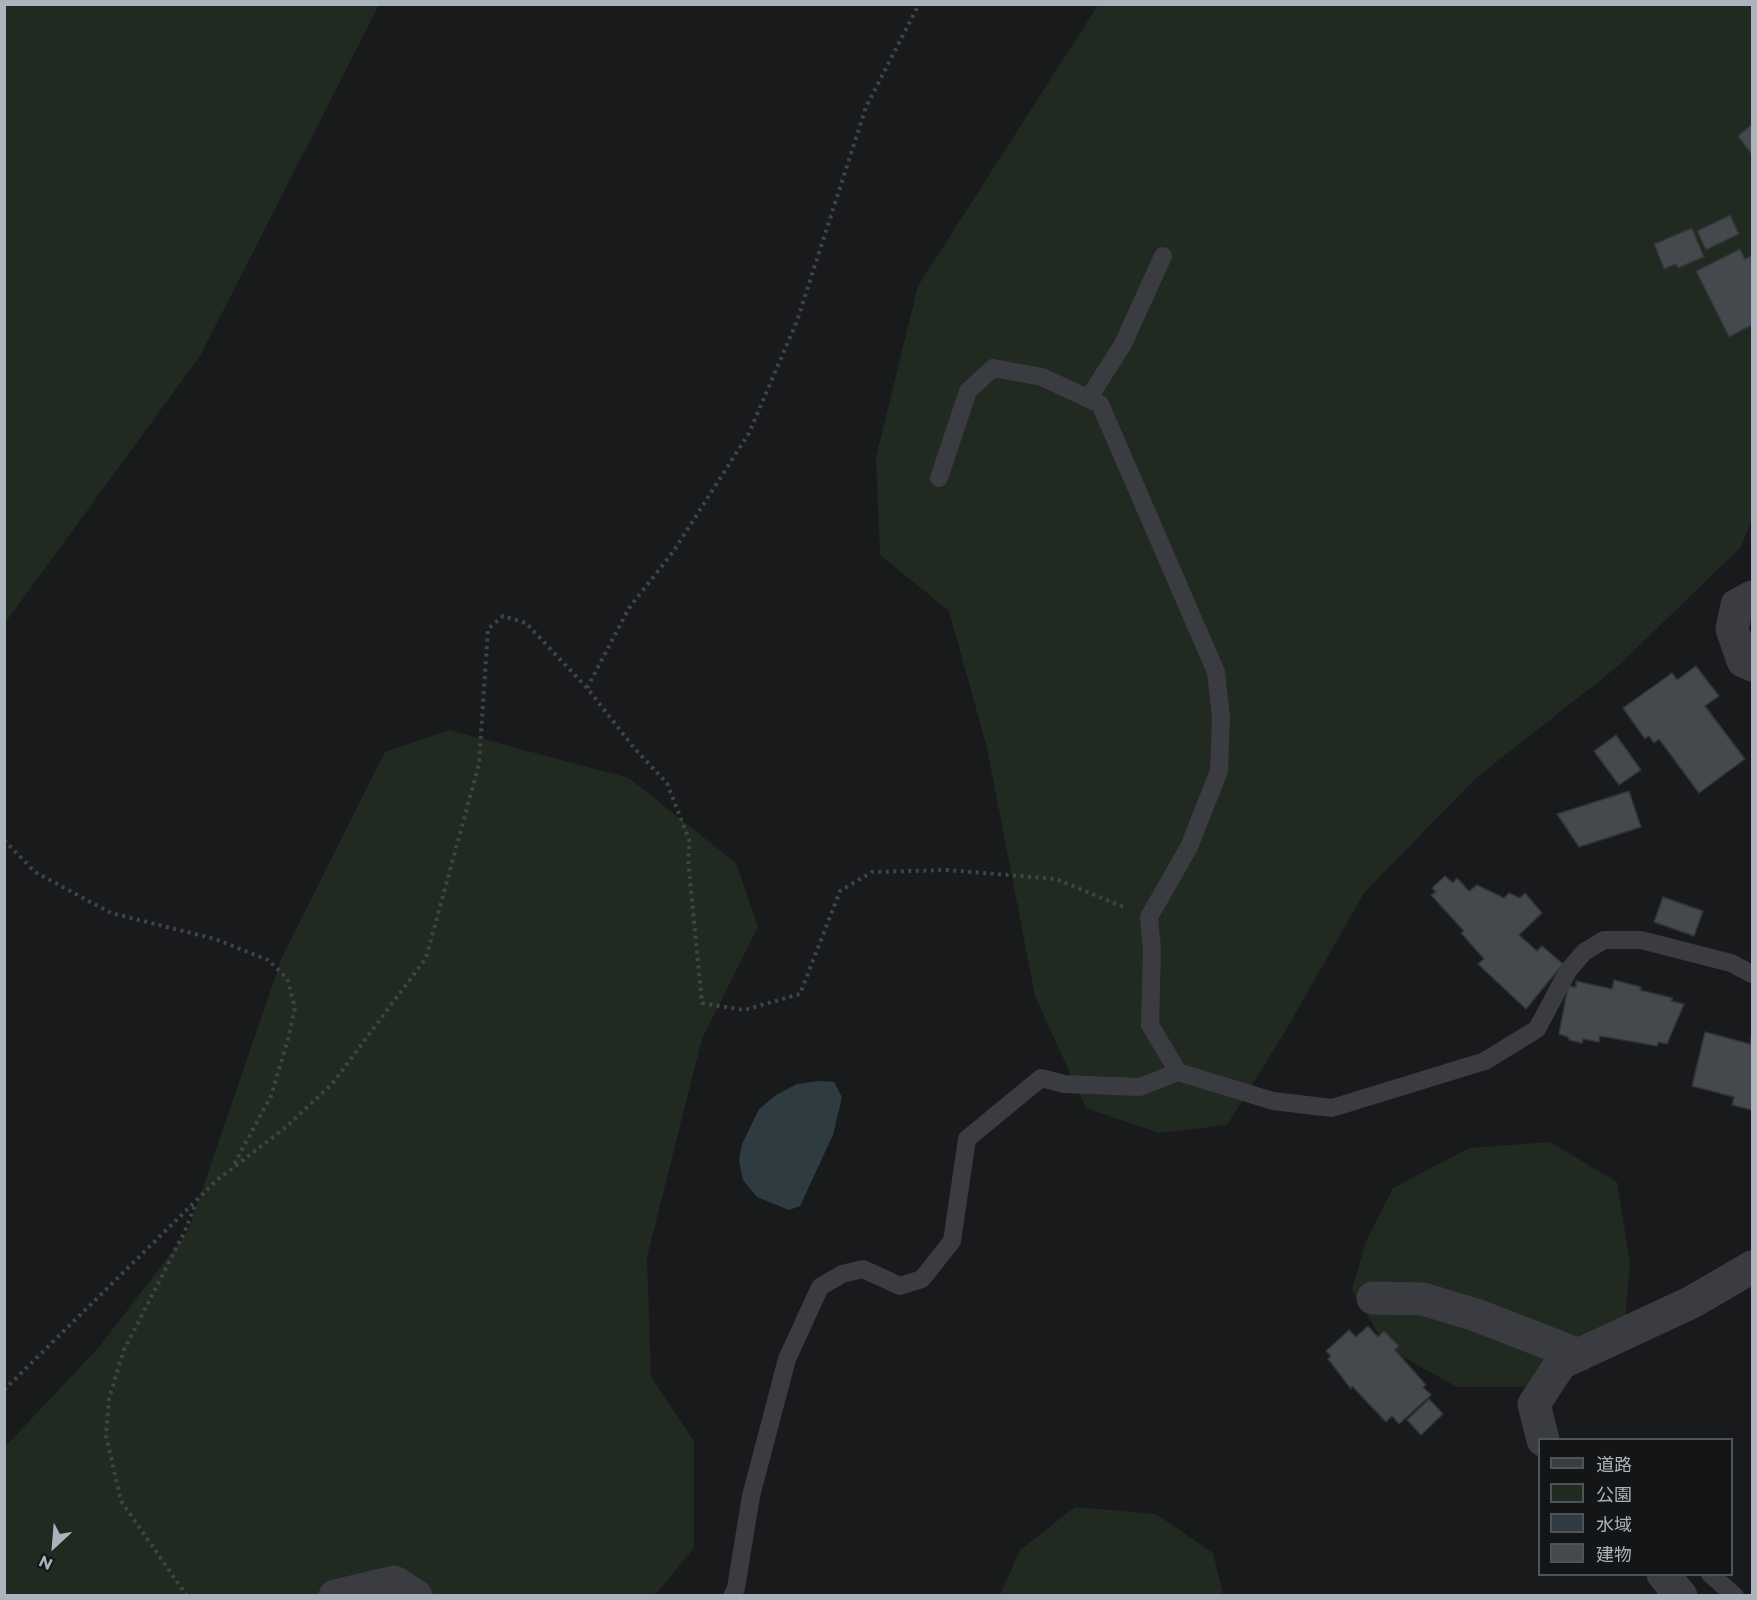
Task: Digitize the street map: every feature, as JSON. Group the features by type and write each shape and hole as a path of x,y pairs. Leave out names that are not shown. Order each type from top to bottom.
{"street":[{"path":"1752,597 1737,605 1732,629 1743,661 1752,665"},
{"path":"1542,1438 1534,1404 1561,1363 1692,1302 1752,1267"},
{"path":"1373,1298 1423,1299 1476,1315 1579,1355"},
{"path":"1664,1576 1681,1596"},
{"path":"335,1596 394,1582 416,1596"}],"lane":[{"path":"1088,399 1123,344 1163,256"},
{"path":"939,478 968,390 993,368 1042,377 1100,404 1216,672 1221,717 1219,771 1189,847 1149,917 1152,950 1150,1025 1178,1072"},
{"path":"732,1596 751,1496 787,1359 820,1287 842,1274 863,1269 900,1286 922,1279 952,1241 967,1139 1041,1078 1064,1084 1140,1087 1178,1072 1272,1101 1332,1108 1485,1061 1538,1029 1568,971 1584,952 1604,940 1641,940 1731,963 1752,974"},
{"path":"1711,1576 1735,1596"}],"path":[{"path":"587,688 629,608 673,552 749,433 796,321 866,107 919,4"},
{"path":"4,1390 196,1201 286,1127 332,1084 426,958 479,764 488,629 503,616 525,623 587,688 635,749 667,783 690,843 688,859 702,1003 744,1010 800,994 840,891 872,872 948,870 1056,879 1149,917"},
{"path":"4,840 36,872 111,913 215,939 268,960 287,978 295,1008 288,1040 271,1096 231,1170"},
{"path":"187,1596 121,1501 106,1436 109,1398 124,1350 184,1233 196,1201"}],"green space":[{"path":"5,4 379,5 200,356 5,623"},
{"path":"1098,5 1752,5 1752,519 1741,547 1617,667 1476,778 1364,893 1283,1035 1227,1125 1159,1133 1086,1108 1035,996 987,748 949,611 880,555 876,457 918,286"},
{"path":"449,730 629,778 736,863 758,927 702,1039 647,1257 651,1377 694,1441 694,1548 655,1595 5,1595 4,1448 99,1347 188,1231 282,957 385,752"},
{"path":"1550,1142 1617,1182 1630,1263 1625,1320 1587,1368 1524,1387 1457,1387 1387,1348 1352,1290 1366,1241 1393,1188 1469,1148"},
{"path":"1075,1507 1156,1514 1213,1553 1223,1595 1000,1595 1020,1550"}],"water":[{"path":"819,1081 834,1082 842,1097 833,1135 800,1206 789,1210 757,1197 743,1180 739,1160 742,1144 759,1109 776,1095 797,1084"}],"building":[{"path":"1752,124 1752,155 1738,136"},
{"path":"1730,215 1739,234 1706,250 1697,231"},
{"path":"1692,228 1704,257 1678,268 1676,264 1664,269 1654,244"},
{"path":"1740,249 1745,259 1752,255 1752,325 1729,337 1696,271"},
{"path":"1696,666 1719,696 1705,706 1745,759 1699,793 1659,739 1654,743 1649,736 1645,739 1623,708 1672,673 1677,680"},
{"path":"1616,735 1641,770 1619,785 1594,751"},
{"path":"1629,791 1641,827 1579,847 1557,814"},
{"path":"1445,876 1453,883 1457,878 1469,891 1477,885 1504,898 1509,893 1520,898 1525,893 1542,913 1519,935 1537,951 1542,946 1563,964 1526,1009 1478,964 1484,959 1461,933 1464,931 1431,895 1436,892 1432,888"},
{"path":"1663,897 1703,911 1694,936 1654,922"},
{"path":"1614,980 1641,987 1640,990 1673,998 1671,1001 1684,1004 1667,1044 1659,1042 1657,1046 1600,1036 1599,1042 1583,1039 1582,1043 1569,1040 1568,1037 1559,1034 1568,986 1576,987 1576,981 1612,989"},
{"path":"1705,1032 1750,1044 1752,1034 1752,1110 1732,1105 1734,1097 1692,1086"},
{"path":"1368,1326 1378,1337 1384,1331 1399,1346 1395,1350 1426,1385 1423,1387 1431,1395 1399,1424 1392,1416 1386,1422 1352,1386 1351,1389 1328,1359 1331,1356 1326,1351 1349,1330 1356,1337"},
{"path":"1429,1399 1443,1414 1421,1435 1407,1420"}]}
